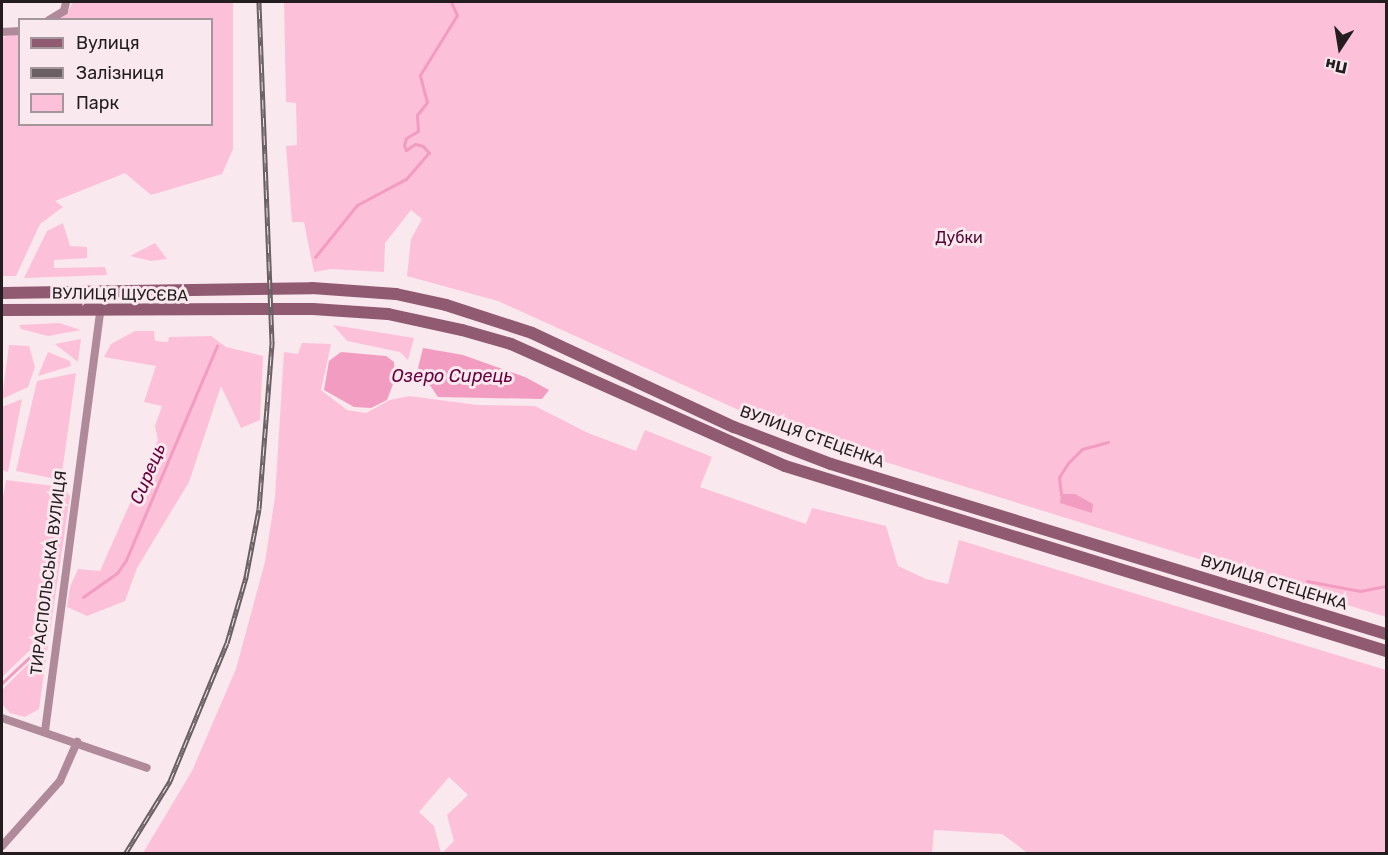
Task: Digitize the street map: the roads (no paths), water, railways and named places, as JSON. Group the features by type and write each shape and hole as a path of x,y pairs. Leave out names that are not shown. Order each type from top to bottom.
{"main road":[{"name":"ВУЛИЦЯ ЩУСЄВА","path":"2,293 229,289"},
{"name":"ВУЛИЦЯ СТЕЦЕНКА","path":"229,289 365,291 471,312 532,333 734,427 831,464 1386,634"},
{"name":"ВУЛИЦЯ СТЕЦЕНКА","path":"239,310 313,309 388,314 512,344 785,466 1386,651"},
{"name":"ВУЛИЦЯ ЩУСЄВА","path":"2,310 100,312 239,310"}],"street":[{"path":"52,18 64,11 66,2"},
{"path":"2,32 18,31"},
{"name":"ТИРАСПОЛЬСЬКА ВУЛИЦЯ","path":"45,731 100,312"},
{"path":"2,718 147,768"},
{"path":"2,846 60,781 77,742"}],"water":[{"name":"Озеро Сирець","path":"423,348 463,355 525,377 549,390 542,399 438,397 418,368"},
{"name":"Озеро Сирець","path":"341,352 386,356 394,362 395,379 387,400 371,408 354,407 324,390 329,361"},
{"path":"1061,494 1075,494 1093,504 1092,513 1060,503"}],"waterway":[{"name":"Сирець","path":"315,257 357,205 406,179 429,153 423,146 415,144 406,150 404,145 406,138 418,131 417,115 427,102 420,75 457,15 451,2"},
{"name":"Сирець","path":"83,597 117,573 126,560 217,346"},
{"path":"1061,494 1059,477 1068,463 1082,449 1108,442"},
{"path":"1307,581 1360,591 1386,586"},
{"name":"Сирець","path":"2,683 37,650"}],"railway":[{"path":"125,854 170,781 227,643 246,577 259,509 272,342 259,2"}],"park label":[{"name":"Дубки","path":"959,238"}]}
